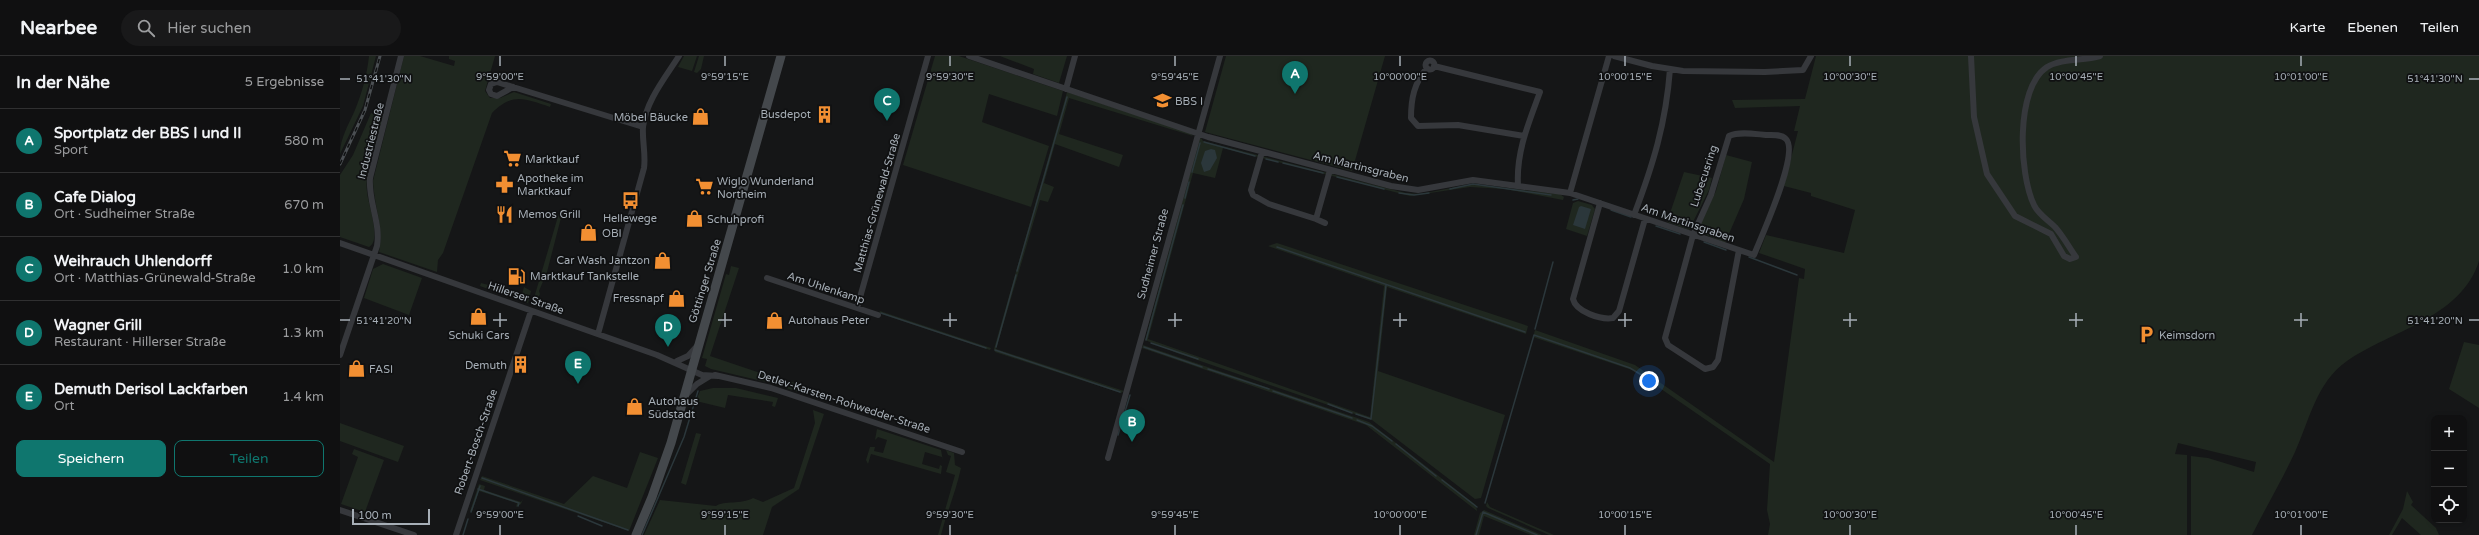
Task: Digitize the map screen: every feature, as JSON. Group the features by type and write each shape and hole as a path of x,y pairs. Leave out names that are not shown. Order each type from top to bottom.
{"main road":[{"name":"Göttinger Straße","path":"636,535 671,443 781,56"}],"street":[{"name":"Industriestraße","path":"340,355 374,254 378,235 370,194 371,173 401,56"},
{"path":"598,334 644,168 643,127 650,104 679,56"},
{"name":"Matthias-Grünewald-Straße","path":"857,308 928,56"},
{"name":"Am Martinsgraben","path":"969,56 1198,132 1208,137 1330,170 1411,190 1473,180 1570,193 1754,255"},
{"path":"1066,89 1075,56"},
{"name":"Sudheimer Straße","path":"1108,458 1220,56"},
{"path":"1570,193 1609,56"},
{"path":"1614,56 1670,69 1733,72 1803,70 1811,56"},
{"path":"1971,56 1974,117 1987,174 2015,216 2050,234 2064,256 2070,260 2076,257 2060,234 2037,211 2032,202 2024,172 2022,132 2032,86 2038,75 2056,63 2100,56"},
{"path":"1427,68 1425,63 1431,58 1434,66"},
{"path":"1518,186 1518,172 1524,136 1540,92 1434,66 1431,69 1427,68 1419,76 1411,100 1411,118 1418,126 1458,125 1524,136"},
{"path":"1634,215 1661,136 1667,108 1670,69"},
{"path":"513,86 643,127"},
{"name":"Lubecusring","path":"1693,235 1711,195 1729,136 1737,134 1781,136 1789,144 1786,167 1777,200 1754,255"},
{"path":"1262,152 1251,190 1253,195 1269,204 1325,223"},
{"path":"1316,220 1330,170"},
{"path":"1600,203 1573,299 1579,309 1603,318 1613,318 1619,311 1645,219"},
{"path":"1693,235 1665,339 1668,345 1705,369 1714,366 1719,357 1739,250"},
{"name":"Hillerser Straße","path":"340,243 674,361 692,369"},
{"name":"Am Uhlenkamp","path":"767,278 878,315"},
{"name":"Robert-Bosch-Straße","path":"456,535 531,311"},
{"path":"674,361 688,356 699,343"},
{"name":"Detlev-Karsten-Rohwedder-Straße","path":"692,369 710,376 718,376"},
{"name":"Detlev-Karsten-Rohwedder-Straße","path":"692,369 766,386 962,452"},
{"path":"684,396 697,384 710,376"},
{"path":"340,510 414,535"}],"shaded area":[{"path":"369,56 376,56 363,106 340,154 343,137 362,90"},
{"path":"404,56 420,56 454,66 455,61 449,59 449,56 495,56 485,91 490,98 500,98 514,92 551,104 550,107 526,100 513,100 499,106 492,113 443,253 438,260 437,272 379,252 380,225 373,181"},
{"path":"684,56 697,56 692,71 678,67"},
{"path":"699,56 704,56 701,69 697,73 694,72"},
{"path":"935,56 959,56 1063,91 1057,116 989,94 982,122 1049,146 1031,207 903,165"},
{"path":"1000,56 1067,56 1059,83 1033,74 1034,69"},
{"path":"1226,56 1385,56 1352,171 1205,132"},
{"path":"1816,56 2479,56 2479,261 2470,280 2457,296 2441,310 2364,350 2336,370 2328,380 2315,402 2290,462 2252,535 2191,535 2191,456 2208,458 2254,472 2256,462 2178,443 2175,454 2187,455 2187,535 1768,535 1770,524 1767,510 1770,464 1635,371 1533,337 1535,330 1635,365 1774,462 1799,278 1804,279 1805,269 1759,253 1766,235 1844,253 1855,210 1811,196 1811,193 1784,186 1798,131 1794,131 1800,106 1735,108 1732,100 1805,99"},
{"path":"1067,92 1190,133 1193,136 1069,98 1059,134 1123,155 1119,167 1055,144 1044,183 1054,187 1048,202 1040,200 996,349 1124,391 1121,393 995,352 994,349"},
{"path":"371,113 384,116 367,173 367,192 374,230 373,243 369,247 340,237 340,175 353,155"},
{"path":"1201,138 1203,141 1406,193 1420,194 1472,184 1560,194 1564,197 1563,200 1505,189 1470,187 1410,196 1223,148 1215,178 1193,173 1148,339 1370,417 1384,286 1268,246 1277,243 1528,326 1526,334 1387,287 1378,371 1505,415 1481,498 1475,499 1372,420 1177,353 1145,340 1199,139"},
{"path":"1211,149 1215,150 1217,158 1210,170 1204,172 1201,163 1205,151"},
{"path":"1726,155 1752,162 1744,199 1725,243 1697,231 1716,191"},
{"path":"1684,172 1712,178 1709,190 1689,230 1667,222"},
{"path":"1578,201 1592,205 1595,209 1587,236 1566,229 1573,203"},
{"path":"1581,206 1591,209 1585,229 1573,225 1579,207"},
{"path":"559,213 562,214 547,272 535,305 534,298"},
{"path":"383,264 422,278 409,315 364,298 373,269"},
{"path":"731,266 739,268 710,356 781,380 775,384 711,369 705,366 707,359 702,358 726,274 729,275"},
{"path":"481,283 522,294 524,287 531,291 528,303 480,286"},
{"path":"880,311 991,348 990,350 879,313"},
{"path":"2464,342 2479,345 2479,408 2449,389"},
{"path":"1143,345 1369,422 1476,505 1477,511 1366,425 1142,348"},
{"path":"789,381 810,388 808,395 786,388"},
{"path":"713,388 736,388 778,398 775,407 772,406 773,402 728,395 725,408 696,401 700,391"},
{"path":"813,410 824,414 799,489 772,507 763,535 644,535 660,500 716,506 723,503 743,501 753,498 763,502 794,488 815,423"},
{"path":"340,423 404,446 398,462 340,441"},
{"path":"877,429 941,450 943,461 942,457 925,452 922,464 939,469 940,465 942,466 941,474 871,454 868,464 866,460 870,447 875,447 874,451 883,453 887,440 878,437 875,440"},
{"path":"696,433 701,434 686,485 681,483"},
{"path":"354,449 384,460 365,512 341,504 358,457 352,454"},
{"path":"946,450 954,453 955,465 961,468 941,535 938,535 955,475 946,472 951,456 948,455"},
{"path":"640,452 658,458 629,531 480,480 482,476 564,504 593,476 627,488"},
{"path":"479,484 485,486 484,490 521,502 523,499 521,504 516,507 517,503 479,491 472,512 470,511"},
{"path":"2407,491 2413,502 2411,505 2436,528 2439,535 2421,535 2402,518 2392,535 2389,535 2403,509"},
{"path":"1487,502 1490,507 1554,535 1549,535 1488,508 1486,506"},
{"path":"1484,510 1542,535 1531,535 1484,516 1479,535 1474,535 1480,513"}],"waterway":[{"path":"1017,271 1067,97"},
{"path":"1204,142 1255,156"},
{"path":"1192,172 1200,143"},
{"path":"1266,159 1278,162"},
{"path":"1283,163 1323,173"},
{"path":"1337,177 1384,189"},
{"path":"1185,198 1189,182"},
{"path":"1450,189 1473,184 1551,195"},
{"path":"1399,193 1414,195 1429,193"},
{"path":"1573,200 1578,199"},
{"path":"1146,340 1183,205"},
{"path":"1611,210 1631,217"},
{"path":"1656,226 1680,234"},
{"path":"1704,242 1726,250"},
{"path":"1277,247 1525,332"},
{"path":"1749,257 1797,275"},
{"path":"1535,329 1553,262"},
{"path":"996,347 1016,275"},
{"path":"1356,414 1371,419 1386,285"},
{"path":"881,313 986,348"},
{"path":"1485,503 1534,335 1630,368 1658,385"},
{"path":"1151,343 1198,359"},
{"path":"1144,347 1202,367"},
{"path":"995,350 1120,392"},
{"path":"1208,369 1269,389"},
{"path":"642,535 684,437 698,391"},
{"path":"1273,391 1352,418"},
{"path":"1118,435 1130,395"},
{"path":"1328,404 1352,413"},
{"path":"1357,420 1372,426 1392,441"},
{"path":"1396,444 1436,476"},
{"path":"482,478 628,530"},
{"path":"1442,480 1477,507"},
{"path":"471,512 480,486"},
{"path":"478,489 519,503 518,506"},
{"path":"1476,535 1483,512 1537,535"},
{"path":"578,516 602,526"},
{"path":"463,535 468,519"}],"railway":[{"path":"340,164 365,110 380,56"}],"place":[{"name":"Sportplatz der BBS I und II","path":"1295,94"},
{"name":"BBS I","path":"1162,101"},
{"name":"Busdepot","path":"824,114"},
{"name":"Möbel Bäucke","path":"701,117"},
{"name":"Weihrauch Uhlendorff","path":"887,121"},
{"name":"Marktkauf","path":"512,159"},
{"name":"Apotheke im Marktkauf","path":"504,184"},
{"name":"Wiglo Wunderland Northeim","path":"704,187"},
{"name":"Hellewege","path":"630,200"},
{"name":"Memos Grill","path":"505,214"},
{"name":"Schuhprofi","path":"694,219"},
{"name":"OBI","path":"589,233"},
{"name":"Car Wash Jantzon","path":"663,260"},
{"name":"Marktkauf Tankstelle","path":"517,276"},
{"name":"Fressnapf","path":"677,298"},
{"name":"Schuki Cars","path":"479,317"},
{"name":"Autohaus Peter","path":"775,320"},
{"name":"Keimsdorn","path":"2146,335"},
{"name":"Wagner Grill","path":"668,347"},
{"name":"Demuth","path":"520,365"},
{"name":"FASI","path":"356,369"},
{"name":"Demuth Derisol Lackfarben","path":"578,384"},
{"name":"Autohaus Südstadt","path":"635,407"},
{"name":"Cafe Dialog","path":"1132,442"}]}
